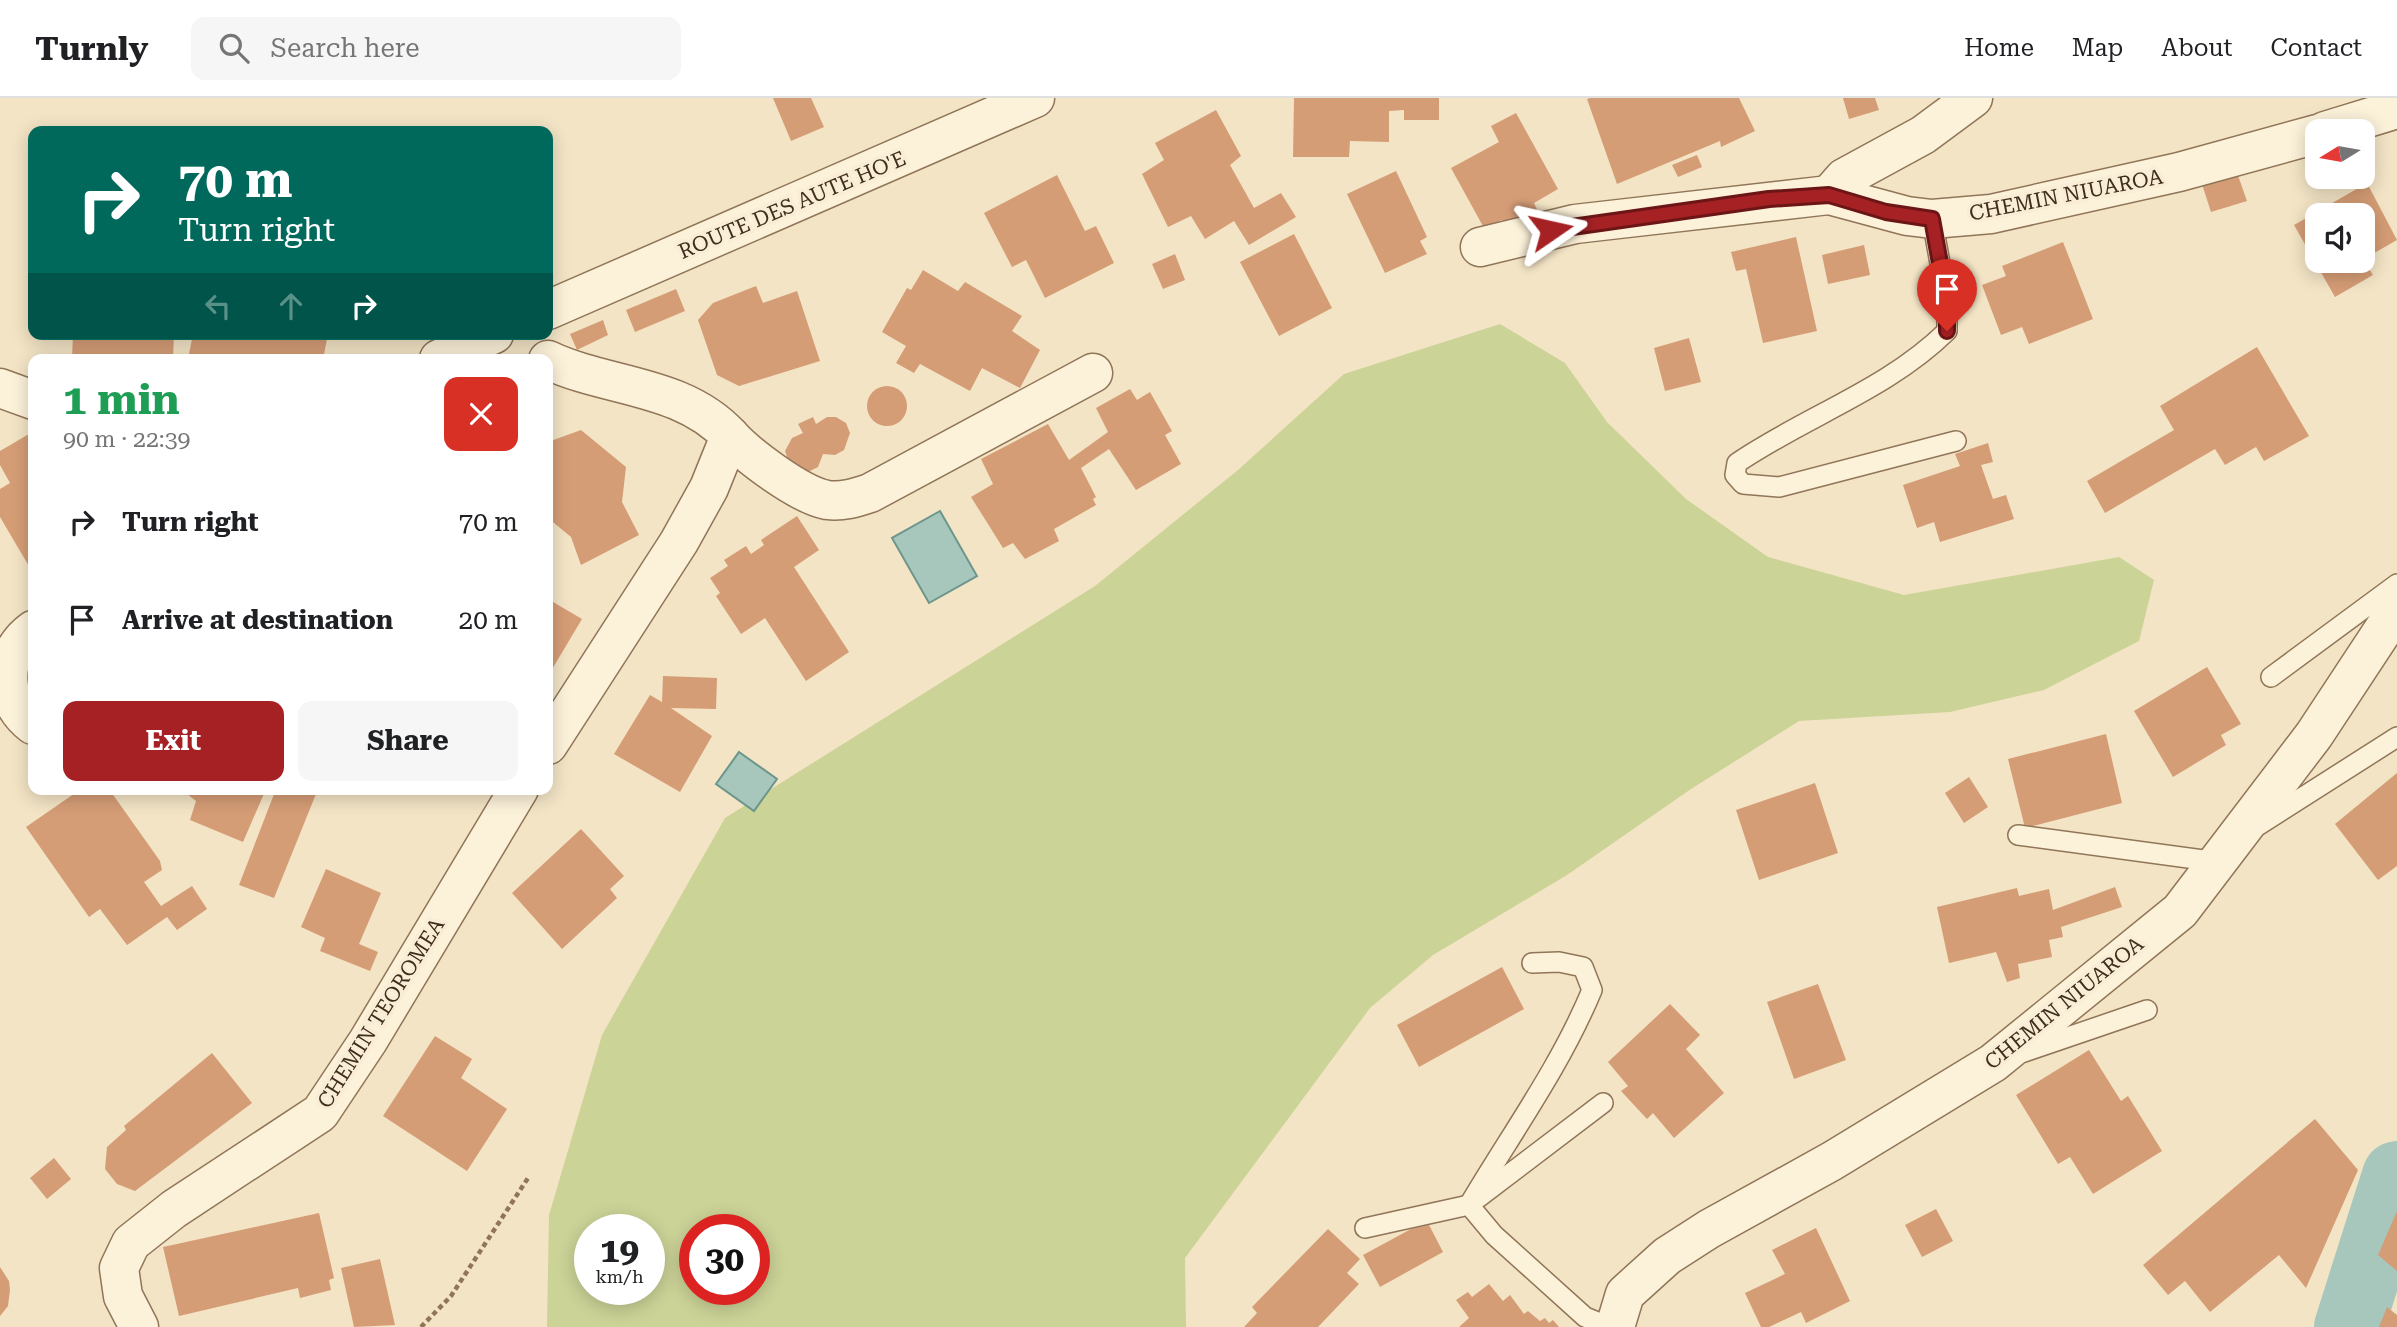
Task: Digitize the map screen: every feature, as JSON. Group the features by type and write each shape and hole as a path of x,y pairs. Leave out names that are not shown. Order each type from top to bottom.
{"street":[{"name":"ROUTE DES AUTE HO'E","path":"553,308 1035,98"},
{"path":"1829,195 1844,178 1923,135 1973,98"},
{"path":"2364,119 2397,109"},
{"name":"CHEMIN NIUAROA","path":"1480,247 1575,225 1829,195 1893,213 1932,219 1991,214 2179,172 2305,137"},
{"path":"450,354 481,340"},
{"path":"517,340 539,354"},
{"path":"553,362 568,370 671,397 703,413 743,451 804,489 825,499 849,500 870,493 1093,373"},
{"path":"0,388 28,398"},
{"path":"553,737 679,542 709,488 730,436"},
{"name":"CHEMIN NIUAROA","path":"1613,1327 1625,1294 1667,1256 1999,1062 2180,911 2314,735 2397,609"},
{"path":"25,627 4,663 3,699 18,716 28,722"},
{"name":"CHEMIN TEOROMEA","path":"139,1327 122,1296 119,1268 131,1243 174,1209 320,1113 368,1041 515,795"}],"lane":[{"path":"1932,219 1947,302 1947,331 1920,358 1866,392 1747,456 1737,463 1735,475 1743,484 1779,487 1956,441"},
{"path":"2271,677 2397,584"},
{"path":"2018,835 2224,854 2397,737"},
{"path":"1469,1205 1529,1110 1579,1021 1592,990 1583,967 1559,962 1532,963"},
{"path":"1999,1062 2147,1010"},
{"path":"1365,1228 1469,1205 1603,1103"},
{"path":"1469,1205 1494,1235 1585,1317 1613,1327"}],"path":[{"path":"421,1327 451,1296 528,1178"}],"green space":[{"path":"1500,324 1565,363 1607,422 1686,499 1768,557 1904,595 2119,557 2154,580 2139,641 2044,690 1950,712 1799,721 1691,789 1567,875 1433,955 1370,1008 1185,1258 1186,1327 547,1327 549,1215 602,1035 725,818 1095,586 1238,470 1344,374"}],"water":[{"path":"940,511 977,576 929,603 892,538"},
{"path":"739,752 777,779 754,811 716,784"}],"building":[{"path":"773,98 811,98 824,127 791,141"},
{"path":"1294,98 1439,98 1439,120 1404,120 1404,110 1389,111 1389,142 1350,141 1349,157 1293,157"},
{"path":"1739,98 1755,131 1721,147 1720,141 1617,184 1587,99"},
{"path":"1843,98 1875,98 1879,110 1849,119"},
{"path":"1216,110 1241,156 1230,165 1254,208 1281,193 1296,217 1249,245 1234,221 1205,239 1191,216 1168,227 1142,174 1164,160 1155,143"},
{"path":"1516,113 1558,189 1534,203 1538,212 1507,229 1502,220 1484,228 1451,168 1499,142 1491,126"},
{"path":"1697,155 1702,167 1678,177 1672,165"},
{"path":"2235,167 2247,201 2211,212 2200,178"},
{"path":"1396,171 1427,237 1420,241 1427,254 1385,273 1347,194"},
{"path":"1057,175 1085,231 1096,226 1114,263 1045,298 1026,260 1012,267 984,213"},
{"path":"2357,189 2370,189 2397,240 2375,253 2375,203 2332,203"},
{"path":"2305,219 2305,244 2294,225"},
{"path":"1294,234 1332,308 1279,336 1240,262"},
{"path":"1796,237 1817,331 1763,343 1746,269 1736,271 1731,252"},
{"path":"2063,242 2093,319 2029,344 2022,327 2001,335 1982,285 2006,276 2002,266"},
{"path":"1864,245 1870,275 1828,284 1822,255"},
{"path":"1175,254 1185,280 1163,289 1152,264"},
{"path":"923,270 958,291 965,282 1022,316 1012,331 1040,350 1020,388 982,368 970,391 920,364 914,373 896,363 906,346 882,332 907,288 911,290"},
{"path":"2321,273 2373,275 2335,297"},
{"path":"756,286 763,303 797,291 820,361 739,386 717,375 698,320 713,303"},
{"path":"676,289 685,311 635,332 626,310"},
{"path":"603,320 608,335 577,350 570,334"},
{"path":"1689,338 1701,382 1665,391 1654,348"},
{"path":"73,340 174,340 173,354 72,354"},
{"path":"192,340 327,340 324,354 189,354"},
{"path":"2257,347 2309,436 2264,461 2256,447 2225,465 2215,449 2105,513 2087,481 2174,430 2160,406"},
{"path":"887,386 901,392 907,406 901,420 887,426 873,420 867,406 873,392"},
{"path":"1130,389 1137,400 1150,392 1172,431 1165,435 1181,464 1136,490 1109,449 1081,468 1096,497 1093,499 1096,505 1054,529 1059,541 1025,559 1013,543 1003,548 971,497 993,484 981,459 1048,424 1069,460 1108,432 1096,408"},
{"path":"813,417 816,424 827,417 836,417 846,423 850,433 844,450 835,455 823,454 818,467 808,472 790,465 785,451 792,438 803,433 798,424"},
{"path":"581,430 626,467 622,502 639,535 581,565 571,537 553,522 553,440"},
{"path":"28,435 28,565 0,517 0,489 10,483 0,465 0,451"},
{"path":"1988,443 1993,462 1981,465 1993,499 2006,495 2014,519 1940,542 1934,522 1917,528 1903,485 1960,466 1955,454"},
{"path":"797,516 819,550 794,567 849,652 806,681 765,618 741,634 716,596 720,593 710,578 728,566 724,560 746,546 751,554 764,545 761,540"},
{"path":"553,602 582,619 553,668"},
{"path":"2207,667 2241,724 2221,735 2226,745 2173,777 2134,711"},
{"path":"663,676 717,678 716,709 671,708 712,736 680,792 614,754 650,695 662,702"},
{"path":"2106,734 2122,803 2025,828 2008,759"},
{"path":"2397,773 2397,866 2378,880 2335,824"},
{"path":"1969,777 1988,807 1964,823 1945,793"},
{"path":"1815,783 1838,853 1759,880 1736,810"},
{"path":"72,795 113,795 160,861 162,870 144,882 161,906 192,886 207,909 177,930 167,917 127,945 100,909 89,917 26,827"},
{"path":"188,795 263,795 243,842 190,820 196,801"},
{"path":"274,795 316,795 274,898 239,885"},
{"path":"581,829 624,876 610,889 617,898 562,949 512,893"},
{"path":"326,869 381,893 359,944 378,952 370,971 320,951 325,938 301,927"},
{"path":"2115,887 2122,907 2061,927 2063,937 2049,940 2052,957 2018,964 2020,978 2007,982 1996,952 1949,963 1937,907 2017,888 2019,896 2049,889 2053,910"},
{"path":"1502,967 1524,1009 1419,1067 1397,1025"},
{"path":"1818,984 1846,1060 1794,1079 1767,1002"},
{"path":"1670,1004 1700,1035 1686,1049 1724,1093 1674,1138 1653,1113 1647,1119 1621,1091 1628,1086 1608,1062"},
{"path":"435,1036 472,1059 461,1078 507,1109 467,1171 383,1116"},
{"path":"2089,1050 2121,1101 2128,1096 2162,1151 2093,1194 2070,1157 2058,1164 2016,1095"},
{"path":"212,1053 252,1103 135,1191 117,1184 105,1169 107,1147 126,1130 124,1126"},
{"path":"2315,1119 2358,1170 2306,1288 2279,1255 2210,1312 2185,1281 2168,1295 2143,1265"},
{"path":"54,1158 71,1179 47,1199 30,1178"},
{"path":"1936,1209 1953,1241 1922,1257 1905,1225"},
{"path":"2397,1211 2397,1271 2378,1255"},
{"path":"319,1213 334,1278 329,1280 331,1290 300,1298 298,1288 179,1316 163,1247"},
{"path":"1429,1225 1443,1252 1380,1287 1363,1255 1411,1229"},
{"path":"1816,1228 1850,1301 1806,1323 1801,1312 1769,1327 1761,1327 1745,1293 1785,1274 1772,1250"},
{"path":"1328,1229 1360,1259 1347,1273 1359,1284 1318,1327 1244,1327 1257,1313 1252,1307"},
{"path":"380,1259 395,1325 354,1327 341,1268"},
{"path":"0,1267 9,1281 10,1290 8,1306 0,1316"},
{"path":"1489,1284 1503,1301 1510,1295 1524,1314 1528,1311 1540,1321 1545,1318 1549,1323 1553,1320 1559,1327 1459,1327 1469,1318 1456,1300 1468,1292 1472,1297"},
{"path":"2387,1307 2397,1315 2397,1327 2379,1327"}],"waterway":[{"path":"2349,1327 2397,1176"}],"route":[{"path":"1551,230 1769,199 1829,195 1886,212 1932,219 1947,302 1947,331"}]}
